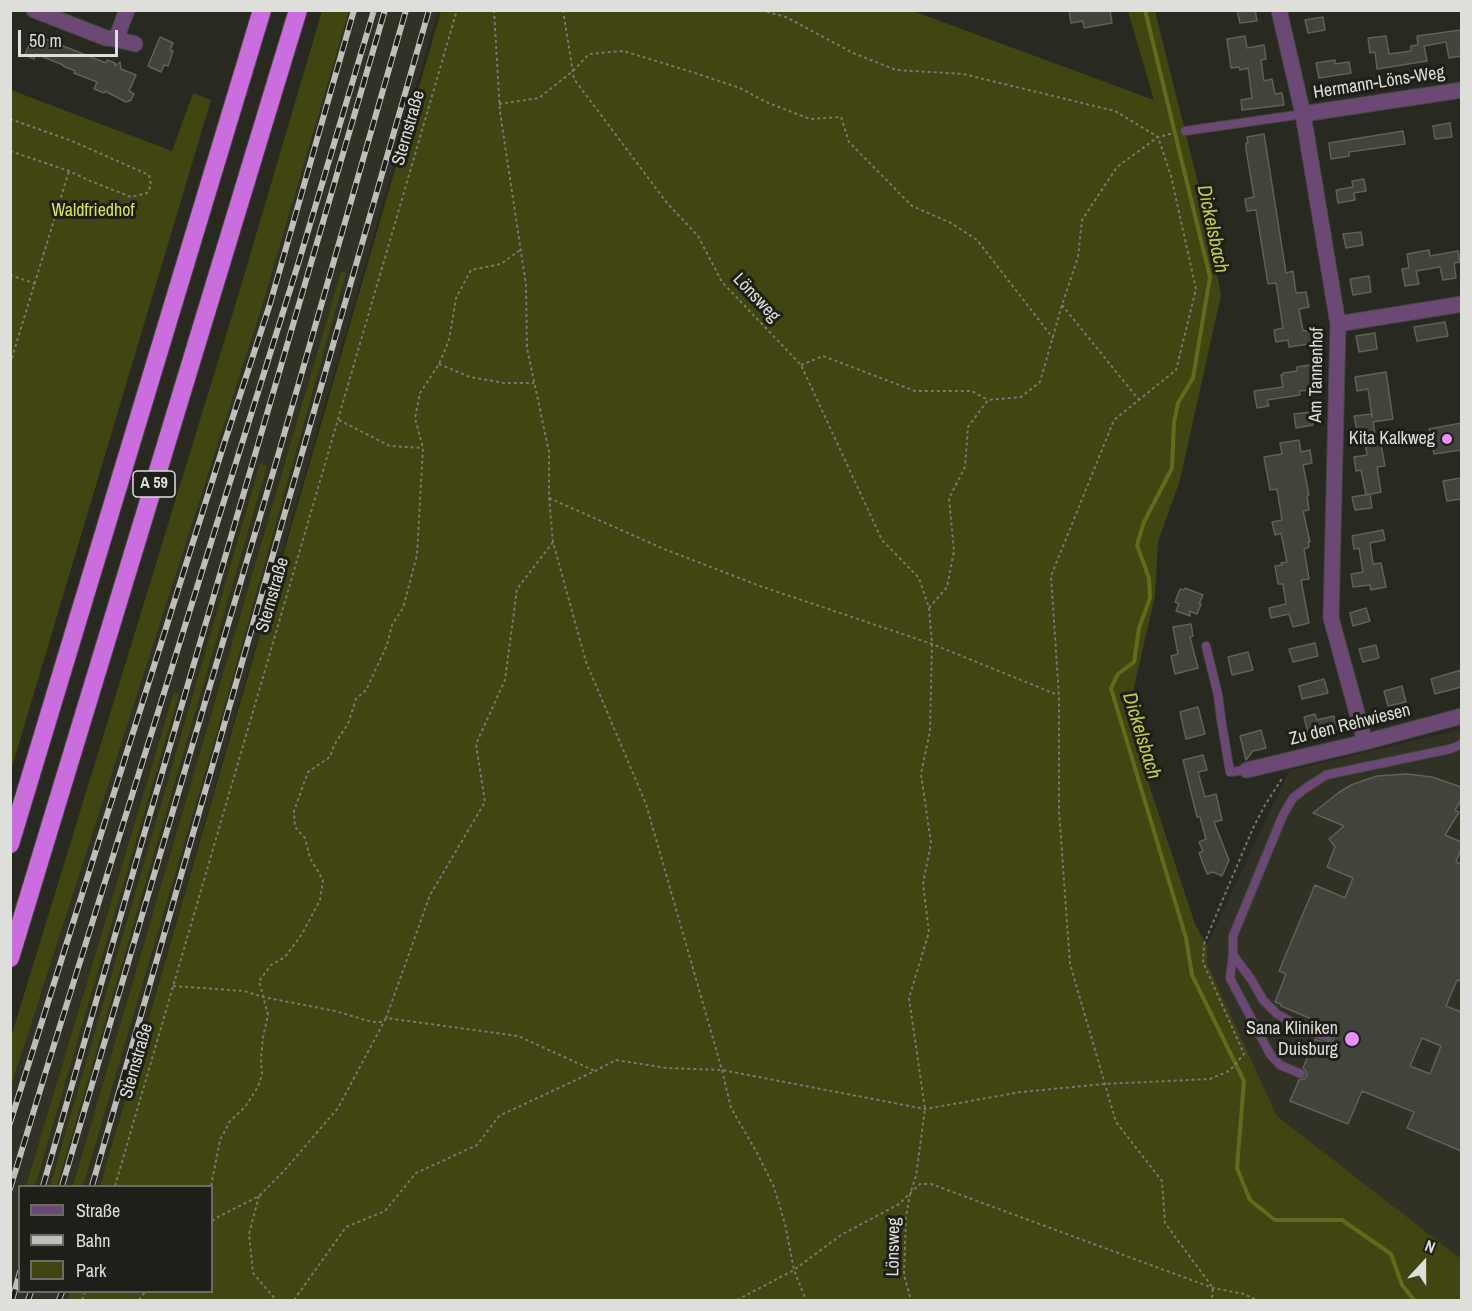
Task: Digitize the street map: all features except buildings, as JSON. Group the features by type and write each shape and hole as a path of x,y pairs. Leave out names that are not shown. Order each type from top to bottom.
{"highway":[{"name":"A 59","path":"10,844 262,10"},
{"name":"A 59","path":"10,958 298,10"}],"street":[{"path":"34,10 106,38 135,44"},
{"path":"116,39 127,10"},
{"name":"Am Tannenhof","path":"1279,10 1303,114 1338,324 1331,618 1365,742"},
{"name":"Hermann-Löns-Weg","path":"1303,114 1461,90"},
{"path":"1338,324 1461,304"},
{"name":"Zu den Rehwiesen","path":"1247,770 1461,717"}],"lane":[{"path":"1185,131 1303,114"},
{"path":"1206,646 1218,695 1230,772 1247,770"},
{"path":"1301,1074 1280,1065 1270,1054 1230,978 1233,936 1283,815 1293,798 1326,775 1450,749 1461,744"},
{"path":"1450,749 1461,750"},
{"path":"1233,955 1263,1000 1277,1014 1328,1038"}],"path":[{"name":"Sternstraße","path":"115,1185 457,10"},
{"path":"495,10 499,104 526,285 527,348 549,452 549,498 553,542 586,662 646,804 731,1108 774,1187 794,1270 806,1300"},
{"name":"Lönsweg","path":"563,10 574,79 660,194 698,236 722,282 801,365 882,540 919,578 929,608 932,644 930,731 921,774 931,843 923,884 929,932 909,998 925,1109 916,1176 906,1217 904,1275 911,1300"},
{"path":"761,10 786,17 853,53 896,70 963,74 1115,111 1158,137 1171,176 1196,289 1176,370 1114,420 1052,576 1059,696 1059,811 1070,964 1104,1084 1116,1122 1162,1181 1165,1223 1213,1288 1212,1300"},
{"path":"499,104 539,98 573,71 589,54 623,51 740,88 766,102 810,119 841,117 849,141 912,206 951,222 977,240 1053,338"},
{"path":"10,119 72,141 150,175 151,185 147,193 131,197 69,171 10,151"},
{"path":"801,365 823,356 915,391 972,391 988,400 1022,397 1040,382 1078,257 1082,220 1117,167 1158,137 1166,135"},
{"path":"10,364 69,171"},
{"path":"210,1185 220,1140 230,1121 245,1107 258,1087 262,1074 263,1037 268,1015 259,981 271,965 285,957 302,934 320,900 323,880 310,858 305,838 295,827 294,811 308,772 330,757 334,745 348,724 356,699 366,690 387,645 392,626 403,608 417,555 423,448 415,418 420,393 439,364 449,340 456,298 471,270 501,264 520,249"},
{"path":"10,275 36,284"},
{"path":"1062,305 1139,400"},
{"path":"439,364 470,377 504,383 534,382"},
{"path":"929,608 946,587 954,551 949,498 965,467 968,427 988,400"},
{"path":"338,420 390,446 423,448"},
{"path":"549,498 664,549 760,586 932,644 1059,696"},
{"path":"213,1220 258,1196 283,1172 338,1108 384,1022 430,895 485,802 476,744 505,680 517,589 553,542"},
{"path":"173,986 244,991 335,1011 372,1022 384,1022"},
{"path":"386,1018 518,1036 595,1071"},
{"path":"294,1300 346,1227 385,1211 416,1173 477,1145 499,1116 616,1060 667,1068 722,1070 925,1109 1021,1092 1104,1084 1210,1079 1229,1071 1242,1056"},
{"path":"737,1300 794,1270 841,1235 898,1204 920,1184 931,1184 1213,1288 1244,1294 1257,1300"},
{"path":"258,1196 249,1234 253,1273 276,1300"}],"shaded area":[{"path":"349,11 438,11 100,1185 18,1185 18,1293 70,1293 67,1300 11,1300 11,1087 263,303"},
{"name":"Sana Kliniken Duisburg","path":"1461,729 1461,1259 1277,1116 1207,963 1207,945 1289,771"}],"green space":[{"path":"322,11 349,11 263,303 11,1087 11,1037 238,296"},
{"path":"441,11 913,11 1154,100 1128,11 1155,11 1202,199 1221,295 1180,480 1158,542 1155,596 1127,718 1195,924 1207,945 1207,963 1277,1116 1461,1259 1461,1300 67,1300 70,1293 213,1293 213,1185 100,1185"},
{"name":"Waldfriedhof","path":"11,90 172,151 193,93 211,100 11,770"},
{"path":"341,272 346,273 224,708 83,1185 73,1185"},
{"path":"260,464 267,466 57,1185 50,1185"},
{"path":"174,692 179,694 35,1185 26,1185"}],"waterway":[{"name":"Dickelsbach","path":"1145,10 1210,277 1193,378 1178,403 1174,423 1172,468 1144,522 1137,545 1149,578 1150,598 1139,628 1134,662 1118,674 1111,688 1186,938 1192,975 1244,1081 1237,1168 1250,1200 1275,1220 1342,1220 1391,1254 1402,1285 1414,1300"}],"railway":[{"path":"10,1123 270,304 354,10"},
{"path":"10,1189 299,261 374,10"},
{"path":"43,1185 385,10"},
{"path":"62,1185 277,459 406,10"},
{"path":"92,1185 429,10"},
{"path":"12,1300 18,1279"},
{"path":"28,1300 31,1293"},
{"path":"59,1300 62,1293"}],"place":[{"name":"Kita Kalkweg","path":"1447,439"},
{"name":"Sana Kliniken Duisburg","path":"1352,1039"}]}
